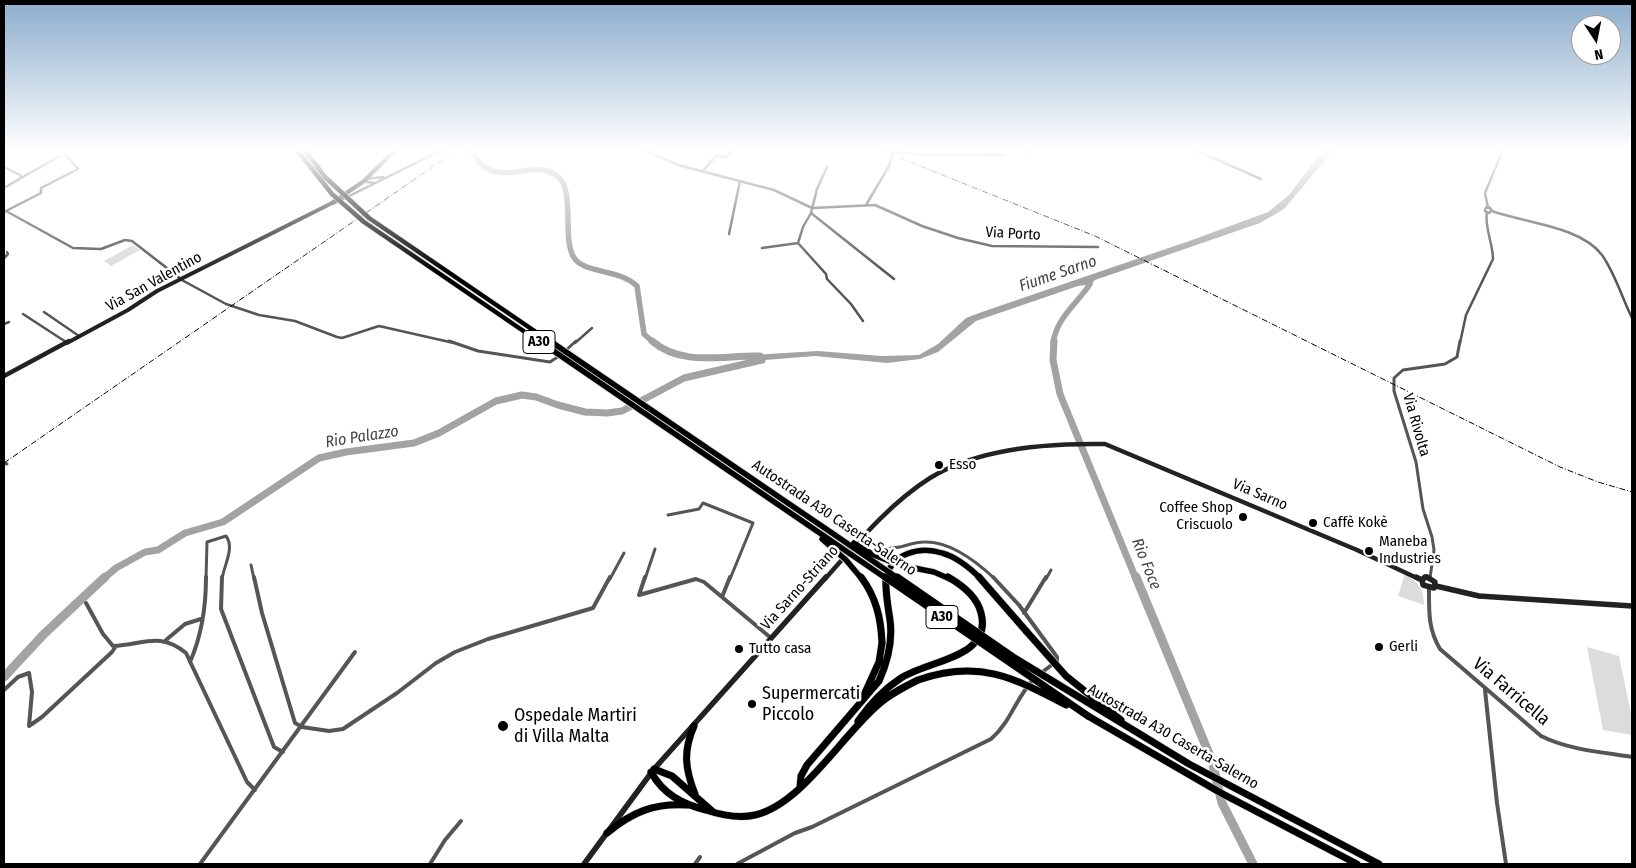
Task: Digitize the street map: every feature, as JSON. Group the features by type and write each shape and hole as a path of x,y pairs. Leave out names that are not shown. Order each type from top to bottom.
{"highway":[{"name":"Autostrada A30 Caserta-Salerno","path":"329,191 364,222 1088,716 1171,766 1357,864"},
{"name":"Autostrada A30 Caserta-Salerno","path":"339,191 369,218 1013,657 1213,778 1379,864"},
{"path":"795,517 838,553 863,579 872,592 878,607 882,622 882,643 876,670 858,705"},
{"path":"832,533 843,536 874,555 898,565 932,571 959,583 968,591 979,607 983,619 983,629 974,646 967,651 913,671 887,687 870,704 846,739"},
{"path":"800,787 801,776 807,765 879,681 886,667 892,637 886,594 887,575 898,559 908,552 924,550 939,552 954,557 967,566 991,588 1066,676 1143,736"},
{"path":"607,833 637,810 648,806 672,804 692,806 737,817 759,815 773,809 800,787 874,708 894,692 918,680 945,671 989,672 1024,684 1088,716"},
{"path":"694,726 685,748 684,758 688,777 696,796"},
{"path":"652,771 672,776 713,812"},
{"path":"652,771 660,788 692,806"}],"main road":[{"name":"Via San Valentino","path":"4,376 128,310 157,291 317,212 351,191"},
{"name":"Via Sarno","path":"1075,445 1105,444 1118,449 1357,550 1422,580"},
{"name":"Via Sarno-Striano","path":"584,864 652,771 888,511 943,471 987,456 1075,445"},
{"path":"1436,586 1430,578 1422,580 1423,585 1429,588 1436,586 1479,596 1632,606"}],"street":[{"path":"5,211 41,193 41,191"},
{"name":"Via San Valentino","path":"317,212 361,191"},
{"path":"729,234 738,191"},
{"name":"Via Porto","path":"775,191 812,208 875,205 922,226 958,238 992,246 1098,246"},
{"path":"798,243 818,191"},
{"path":"866,205 875,191"},
{"path":"1486,191 1488,210 1570,234 1591,244 1602,255 1632,318"},
{"name":"Via Rivolta","path":"1430,578 1434,550 1432,536 1423,509 1416,462 1396,403 1394,378 1403,370 1445,364 1457,357 1466,315 1493,259 1493,250 1486,218 1488,210"},
{"path":"5,211 73,248 100,249 125,240 132,241 181,279 226,304 259,315 295,320 342,338 379,326 460,344 478,351 544,362 554,360 592,328"},
{"path":"811,213 894,279"},
{"path":"762,248 798,243"},
{"path":"798,243 826,274 827,279 851,304 863,322"},
{"path":"4,258 8,254 7,252"},
{"path":"44,312 80,336"},
{"path":"23,314 66,342"},
{"path":"4,324 8,322"},
{"path":"668,515 700,509 703,503 753,523 722,597"},
{"path":"190,662 195,651 206,597 208,542 226,536 230,540 231,548 222,578 221,609 274,748 284,752"},
{"path":"738,864 795,833 812,827 978,747 1002,732 1024,688 1058,660 1042,633 984,568 956,550 930,542 882,548 861,539"},
{"path":"655,549 638,595 696,579 704,582 771,638"},
{"path":"251,565 262,613 295,723 302,727 333,731 343,729 397,693 436,663 455,652 488,638 593,608 624,553"},
{"path":"1024,613 1051,570"},
{"name":"Via Farricella","path":"1429,588 1429,623 1434,639 1440,649 1485,689 1542,736 1553,742 1632,757"},
{"path":"86,603 103,634 111,644 116,646 148,640 166,640 182,649 247,782 255,790"},
{"path":"166,640 185,624 200,619"},
{"path":"4,690 18,677 29,673 32,692 29,726 42,717 112,652 116,646"},
{"path":"200,864 284,752 355,652"},
{"path":"1485,689 1497,803 1506,864"},
{"path":"430,864 445,840 461,821"},
{"path":"695,864 700,857"}],"shaded area":[{"name":"Fiume Sarno","path":"1292,191 1300,191 1284,209 1260,223 1095,280 1086,290 1086,285 1078,286 976,321 938,352 920,359 887,363 815,356 752,361 759,359 752,355 818,351 882,356 919,355 938,344 966,318 1268,212"},
{"path":"133,245 140,250 111,266 104,261"},
{"path":"1405,574 1419,586 1423,595 1424,605 1398,596"},
{"path":"1587,647 1619,656 1632,718 1632,735 1603,730"}],"waterway":[{"path":"566,191 570,247 573,256 584,266 620,276 637,286 644,334 654,343"},
{"name":"Rio Foce","path":"1053,343 1063,318 1090,284"},
{"path":"652,341 664,349 690,357 760,356"},
{"name":"Rio Foce","path":"1054,341 1053,360 1060,394 1136,579"},
{"name":"Rio Palazzo","path":"103,579 116,568 145,552 158,550 185,533 223,522 319,458 346,452 414,443 439,433 496,401 522,395 536,397 585,412 607,413 622,411 684,378 762,360"},
{"name":"Rio Palazzo","path":"4,677 44,634 105,577"},
{"name":"Rio Foce","path":"1136,577 1212,761 1222,803 1253,864"}],"railway":[{"path":"4,463 398,191"},
{"path":"981,191 1095,236 1560,467 1598,482 1632,492"}],"place":[{"name":"Esso","path":"939,465"},
{"name":"Coffee Shop Criscuolo","path":"1243,517"},
{"name":"Caffè Kokè","path":"1313,523"},
{"name":"Maneba Industries","path":"1369,551"},
{"name":"Gerli","path":"1379,647"},
{"name":"Tutto casa","path":"739,649"},
{"name":"Supermercati Piccolo","path":"752,704"},
{"name":"Ospedale Martiri di Villa Malta","path":"503,726"}]}
